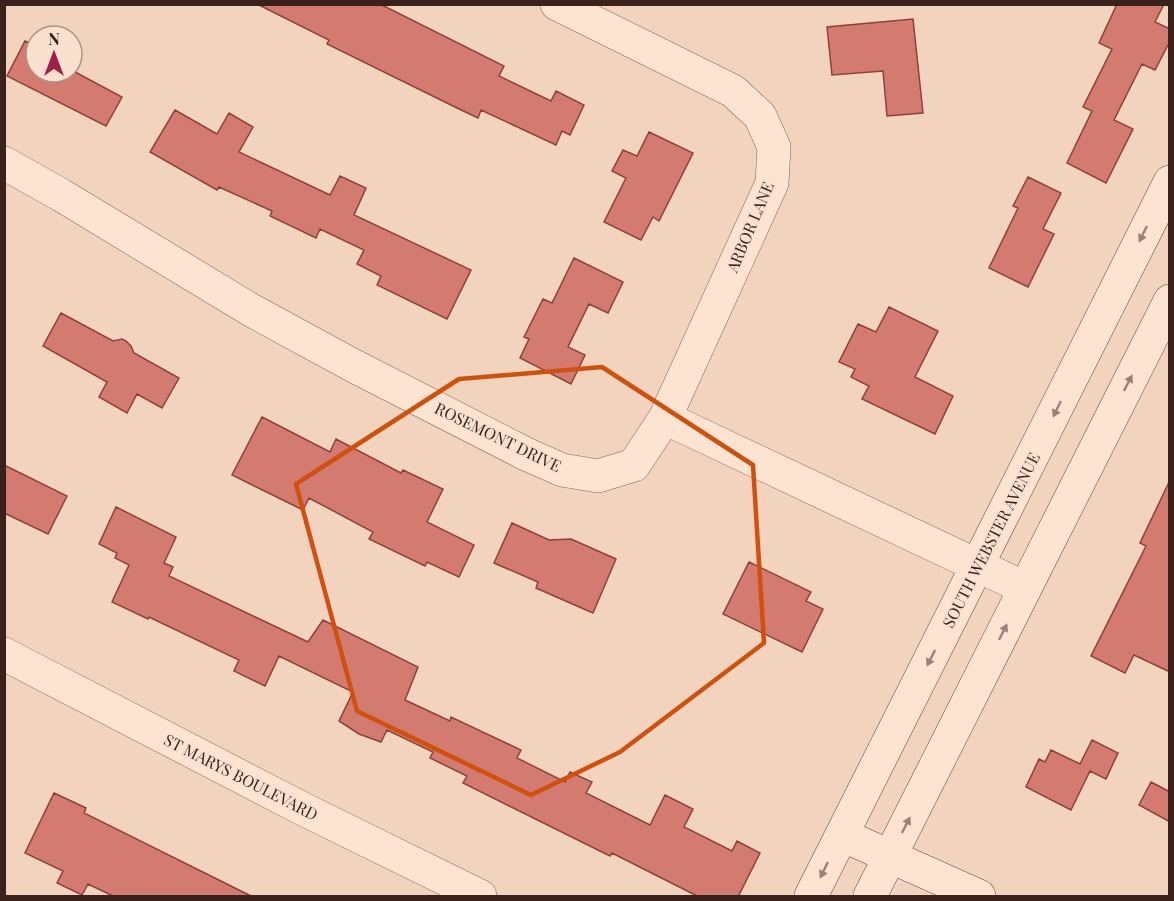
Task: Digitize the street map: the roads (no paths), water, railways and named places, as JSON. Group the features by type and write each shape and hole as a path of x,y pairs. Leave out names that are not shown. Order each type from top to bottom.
{"street":[{"name":"ARBOR LANE","path":"556,4 733,91 760,116 774,147 772,183 666,418"},
{"name":"ROSEMONT DRIVE","path":"4,163 250,310 354,366 562,470 598,476 634,465 666,418"},
{"name":"SOUTH WEBSTER AVENUE","path":"812,897 1170,182"},
{"path":"870,897 1170,301"},
{"path":"666,418 1025,588"},
{"name":"ST MARYS BOULEVARD","path":"5,655 295,805 480,897"},
{"path":"842,835 979,897"}]}
